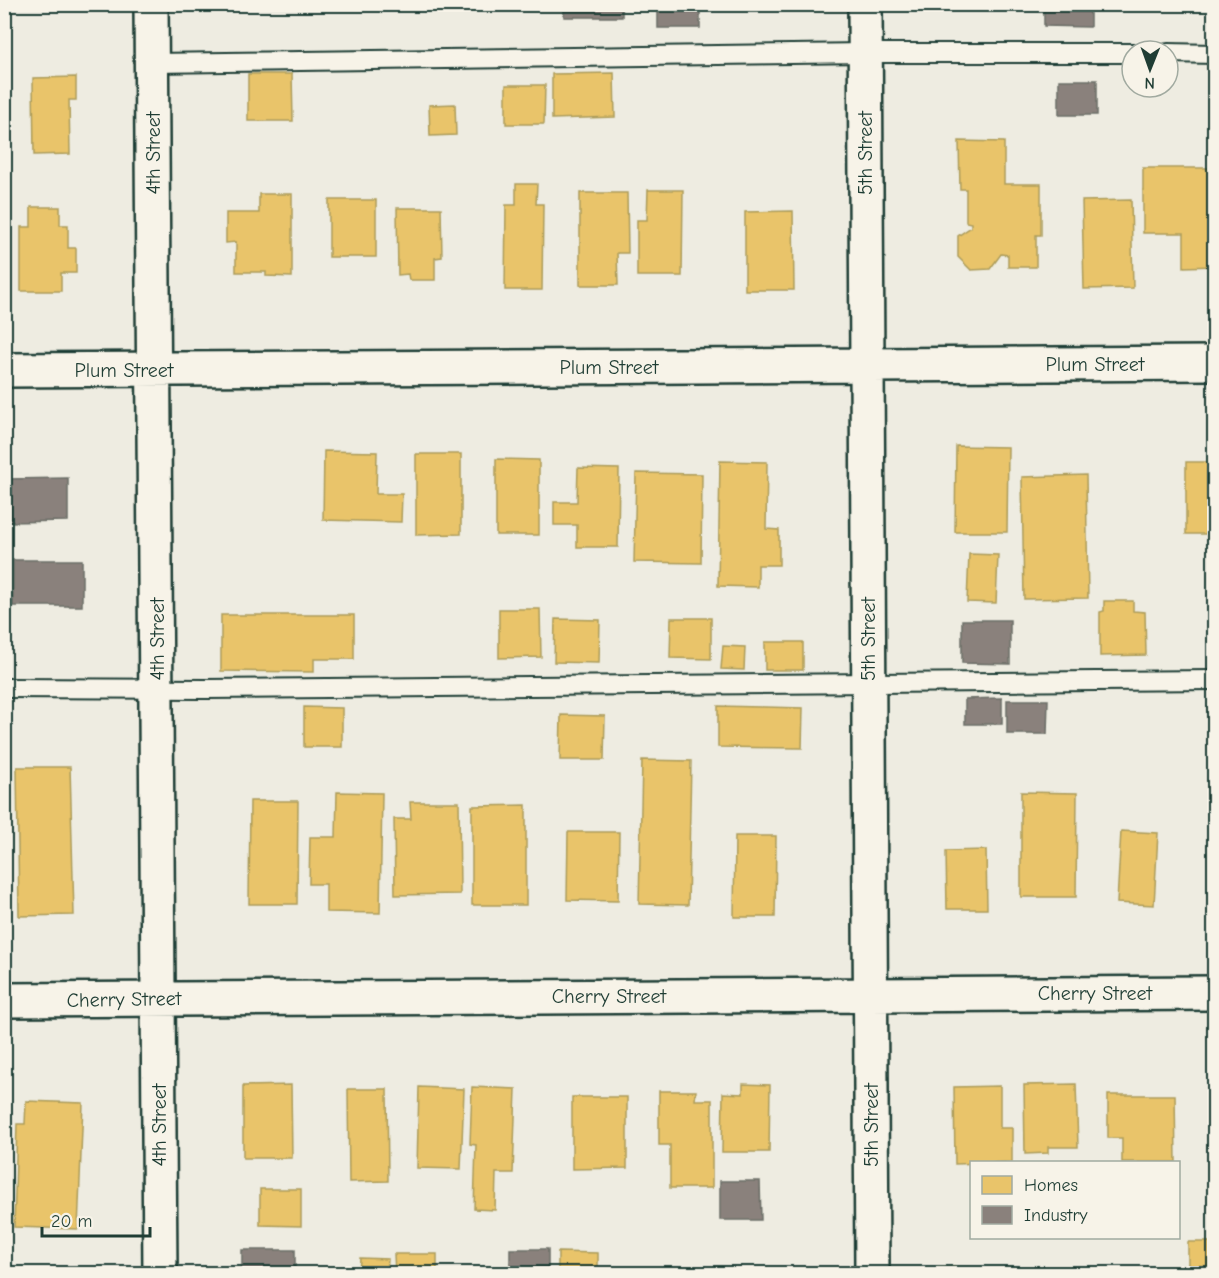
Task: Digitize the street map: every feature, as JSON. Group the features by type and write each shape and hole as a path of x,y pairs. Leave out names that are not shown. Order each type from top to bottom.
{"street":[{"name":"4th Street","path":"152,4 160,1274"},
{"name":"5th Street","path":"865,4 872,1274"},
{"name":"Plum Street","path":"4,370 1215,363"},
{"name":"Cherry Street","path":"4,1000 1215,993"}],"lane":[{"path":"153,63 865,53 1120,53"},
{"path":"1180,53 1215,54"},
{"path":"4,688 1215,680"}],"building: Homes":[{"path":"614,73 615,117 552,119 552,74"},
{"path":"248,74 292,74 293,121 248,121"},
{"path":"76,77 76,100 69,100 70,154 34,155 33,78"},
{"path":"506,85 545,85 544,124 506,124"},
{"path":"455,104 456,135 430,136 429,105"},
{"path":"959,141 1004,142 1004,184 1041,184 1041,235 1036,235 1036,267 1008,267 1008,255 1001,254 990,269 971,270 958,257 958,236 971,227 971,223 966,222 966,189 960,189"},
{"path":"1143,168 1214,168 1214,266 1184,267 1184,233 1143,233"},
{"path":"516,184 537,184 536,204 543,204 542,290 505,290 506,205 516,205"},
{"path":"648,190 683,190 682,276 637,276 637,220 647,220"},
{"path":"580,193 627,193 628,253 617,253 618,285 580,285"},
{"path":"259,194 292,194 292,277 266,276 266,272 236,272 236,242 226,243 226,213 259,213"},
{"path":"329,200 376,200 376,257 329,257"},
{"path":"1131,200 1133,288 1084,289 1082,201"},
{"path":"31,207 60,207 60,225 68,225 68,248 76,248 76,273 61,273 61,291 21,291 21,227 31,227"},
{"path":"397,208 441,208 442,257 435,258 435,280 409,280 408,274 398,275"},
{"path":"793,211 794,290 745,290 745,212"},
{"path":"956,446 1008,447 1007,532 955,532"},
{"path":"324,451 377,452 376,494 402,494 401,522 323,520"},
{"path":"416,454 461,454 461,534 416,535"},
{"path":"496,459 539,460 539,535 496,535"},
{"path":"720,461 767,462 766,529 779,530 779,565 758,565 758,587 718,586"},
{"path":"1186,462 1214,462 1214,542 1210,542 1210,534 1186,534"},
{"path":"578,468 619,469 618,547 577,547 577,525 554,525 554,502 577,502"},
{"path":"636,473 702,474 701,563 634,562"},
{"path":"1086,475 1088,598 1024,599 1022,477"},
{"path":"969,554 998,555 996,603 967,602"},
{"path":"1104,601 1133,601 1133,611 1145,612 1146,655 1100,656 1100,612 1104,611"},
{"path":"499,609 540,609 541,657 499,658"},
{"path":"221,615 354,615 354,659 314,659 314,672 221,671"},
{"path":"671,618 711,618 711,659 670,658"},
{"path":"555,619 600,620 599,663 554,662"},
{"path":"765,642 803,642 803,670 765,670"},
{"path":"723,646 745,647 744,670 721,669"},
{"path":"718,706 803,708 802,748 718,747"},
{"path":"304,707 342,708 342,747 304,747"},
{"path":"561,715 605,716 604,760 560,760"},
{"path":"642,760 691,761 688,905 639,904"},
{"path":"17,767 70,767 74,915 19,916"},
{"path":"337,792 382,793 380,913 326,912 326,884 309,884 310,837 336,837"},
{"path":"1021,792 1077,793 1076,897 1021,897"},
{"path":"250,801 298,801 297,904 249,904"},
{"path":"410,802 459,802 460,894 395,895 394,819 411,819"},
{"path":"526,805 526,905 472,905 472,806"},
{"path":"1121,831 1158,833 1154,905 1117,903"},
{"path":"568,832 619,832 618,901 567,900"},
{"path":"735,836 776,836 775,917 734,917"},
{"path":"986,850 987,909 947,909 946,851"},
{"path":"1213,1074 1214,1074 1214,1165"},
{"path":"743,1084 770,1085 769,1152 722,1152 723,1093 743,1094"},
{"path":"1076,1084 1078,1147 1048,1147 1048,1153 1025,1154 1024,1085"},
{"path":"291,1085 292,1158 243,1158 243,1086"},
{"path":"1000,1086 1000,1128 1012,1128 1012,1161 970,1161 970,1163 955,1164 954,1087"},
{"path":"419,1087 464,1089 461,1169 417,1168"},
{"path":"472,1087 516,1089 513,1173 496,1173 495,1210 474,1209 476,1145 470,1144"},
{"path":"348,1089 387,1089 388,1181 349,1182"},
{"path":"659,1091 696,1091 695,1100 712,1100 712,1188 670,1188 670,1145 659,1145"},
{"path":"1108,1095 1175,1095 1176,1161 1122,1161 1122,1138 1108,1138"},
{"path":"572,1097 627,1097 627,1168 572,1169"},
{"path":"26,1101 83,1103 78,1229 14,1227 17,1124 25,1124"},
{"path":"260,1189 301,1189 301,1226 260,1225"},
{"path":"1188,1242 1214,1242 1214,1274 1188,1274"},
{"path":"558,1252 598,1253 598,1274 558,1274"},
{"path":"394,1254 437,1254 437,1274 395,1274"},
{"path":"360,1258 388,1259 387,1274 359,1274"},
{"path":"969,1267 969,1274 935,1274 935,1268"}],"building: Industry":[{"path":"564,4 622,4 622,17 564,17"},
{"path":"658,4 700,4 700,28 658,28"},
{"path":"1044,4 1090,4 1090,27 1044,26"},
{"path":"1059,80 1097,80 1097,115 1059,115"},
{"path":"68,478 68,521 8,522 7,479"},
{"path":"13,560 82,560 82,606 13,606"},
{"path":"962,620 1010,620 1010,664 962,663"},
{"path":"1002,698 1002,724 965,724 965,699"},
{"path":"1007,700 1048,700 1047,734 1007,734"},
{"path":"720,1181 760,1181 761,1220 720,1220"},
{"path":"510,1249 548,1249 548,1274 510,1274"},
{"path":"242,1250 295,1250 295,1274 242,1274"}]}
